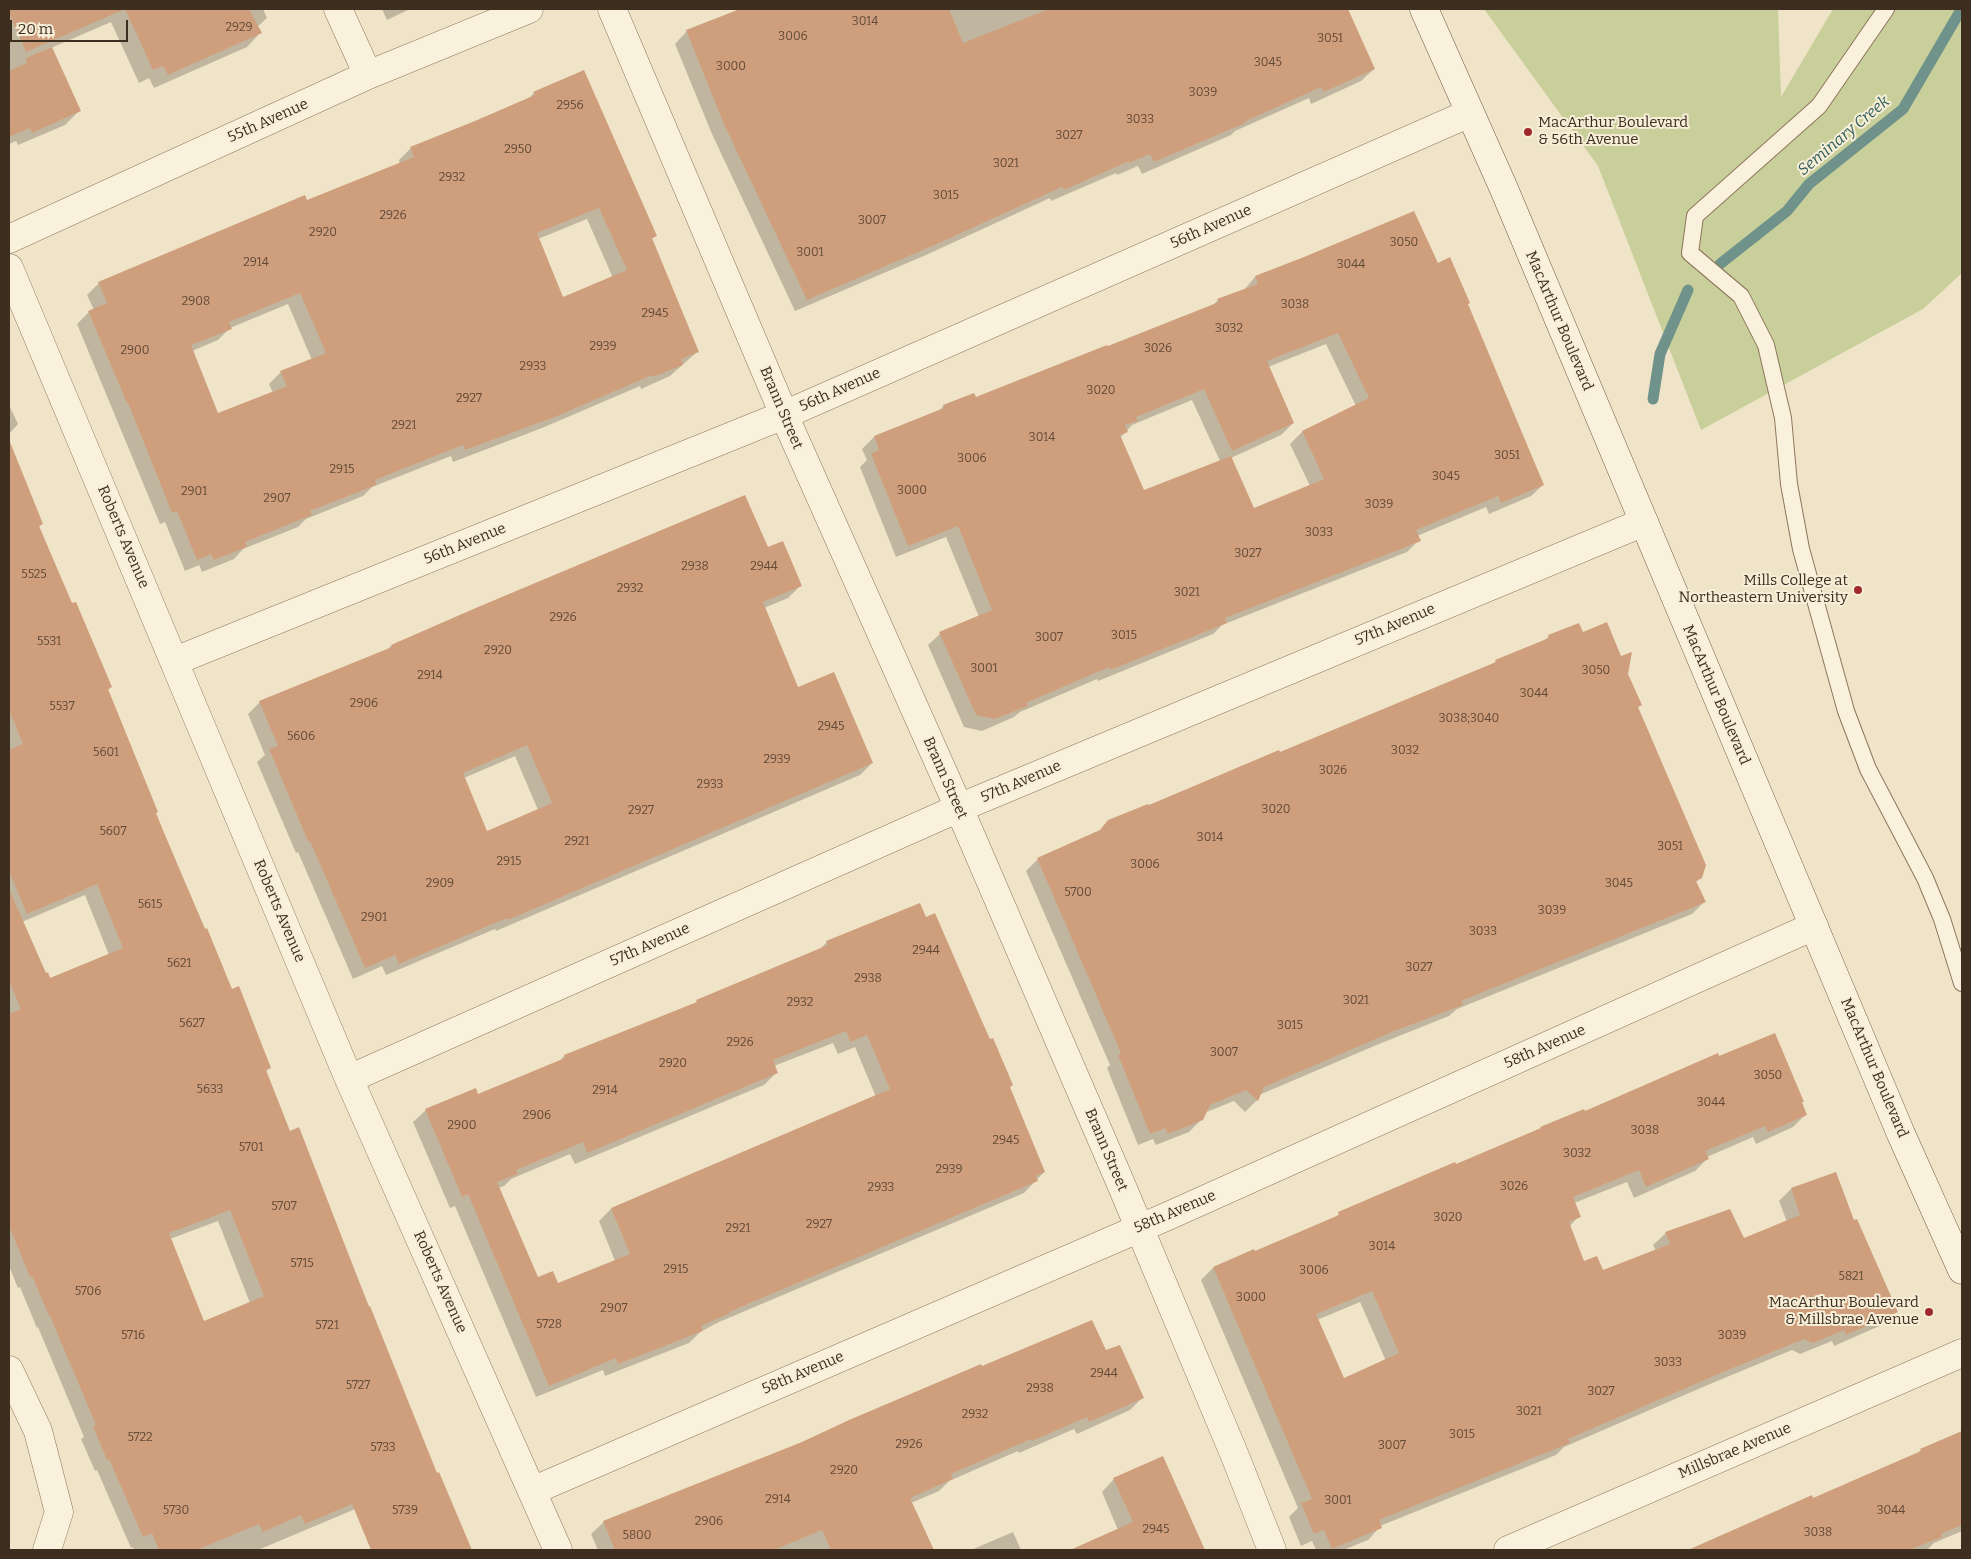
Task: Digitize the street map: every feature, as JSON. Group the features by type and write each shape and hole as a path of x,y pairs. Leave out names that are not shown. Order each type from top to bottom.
{"street":[{"path":"338,9 368,75"},
{"name":"55th Avenue","path":"9,239 368,75 528,9"},
{"name":"Brann Street","path":"612,9 784,415 959,808 1140,1227 1272,1550"},
{"name":"MacArthur Boulevard","path":"1424,9 1504,189 1902,1134 1962,1270"},
{"name":"56th Avenue","path":"175,661 784,415 1470,113"},
{"name":"Roberts Avenue","path":"9,268 349,1079 558,1550"},
{"name":"57th Avenue","path":"349,1079 959,808 1644,522"},
{"name":"58th Avenue","path":"532,1491 1140,1227 1814,926"},
{"name":"Millsbrae Avenue","path":"1508,1550 1962,1353"},
{"path":"9,1370 38,1431 59,1512 46,1550"}],"lane":[{"path":"1886,9 1819,106 1695,216 1690,253 1741,296 1766,345 1783,418 1789,484 1801,549 1846,711 1868,770 1925,878 1942,919 1962,983"}],"green space":[{"path":"1484,9 1778,9 1781,97 1833,9 1962,9 1962,273 1923,309 1701,430 1598,166"}],"building":[{"path":"9,9 125,9 26,52"},
{"path":"125,9 249,9 262,33 168,75 163,66 153,70"},
{"path":"740,9 949,9 963,43 1049,9 1348,9 1375,69 1324,92 1321,87 1245,123 1154,162 1150,154 1129,163 1129,161 1064,190 1062,187 807,300 723,122 686,30"},
{"path":"52,47 81,111 32,133 30,128 9,137 9,71 27,63 26,58"},
{"path":"584,70 657,236 652,238 699,352 681,359 683,365 653,377 652,375 555,417 465,450 463,445 375,480 376,485 310,511 312,515 245,542 247,547 214,560 211,554 197,560 177,511 172,513 128,403 88,311 107,303 98,282 305,195 307,200 414,157 410,147 535,95 533,92","holes":["599,208 627,270 563,297 537,233","300,293 326,353 280,371 287,386 218,413 191,345 232,329 229,322"]},
{"path":"1414,211 1438,263 1450,257 1544,485 1501,503 1498,496 1416,530 1421,541 1225,618 1227,623 1110,670 1109,667 1026,703 1028,706 995,719 976,715 939,632 992,610 958,526 908,546 871,454 879,450 874,436 944,408 943,405 974,393 976,397 1219,302 1217,299 1258,284 1255,276","holes":["1338,333 1369,398 1302,431 1324,479 1254,508 1231,456 1144,490 1120,435 1128,432 1125,425 1138,421 1136,417 1204,389 1232,451 1294,423 1267,361"]},
{"path":"10,442 43,524 39,526 72,603 76,602 112,687 108,689 158,812 156,813 165,835 232,989 239,986 271,1068 266,1070 290,1131 299,1127 369,1307 437,1473 439,1472 472,1550 371,1550 352,1504 305,1524 301,1515 263,1532 259,1524 197,1550 159,1550 152,1533 143,1537 109,1459 107,1460 93,1426 96,1425 50,1316 32,1276 30,1277 9,1226 9,1014 21,1009 9,981 9,889 46,973 48,972 50,978 123,948 97,884 27,914 9,871 9,750 23,744 9,710","holes":["230,1210 264,1296 204,1321 169,1233"]},
{"path":"745,495 768,547 783,541 802,586 763,602 798,687 834,672 873,763 508,920 507,918 399,964 395,955 365,968 269,749 278,746 259,701 392,647 391,645","holes":["527,745 552,803 487,831 463,773"]},
{"path":"1607,622 1621,656 1632,652 1628,674 1642,705 1638,707 1706,865 1702,878 1696,881 1706,902 1461,1001 1463,1005 1392,1032 1264,1087 1258,1101 1246,1090 1210,1105 1203,1120 1168,1134 1165,1128 1150,1134 1118,1055 1121,1053 1037,858 1100,830 1108,820 1149,805 1279,750 1280,752 1496,662 1495,660 1549,638 1548,635 1579,623 1583,632"},
{"path":"920,903 926,917 935,913 990,1039 993,1038 1013,1085 1010,1087 1045,1172 1036,1176 1038,1181 729,1312 701,1326 703,1331 618,1364 616,1358 549,1386 468,1194 462,1197 425,1109 476,1088 478,1094 565,1058 564,1055 697,1002 696,1000 828,945 826,941","holes":["846,1031 850,1042 867,1035 890,1089 611,1208 630,1254 558,1283 553,1271 538,1277 497,1182 518,1174 516,1170 583,1142 587,1153 778,1073 773,1060"]},
{"path":"1775,1033 1804,1102 1802,1102 1807,1115 1768,1132 1765,1126 1705,1151 1709,1159 1646,1187 1639,1170 1573,1197 1581,1217 1569,1222 1584,1261 1597,1256 1603,1270 1670,1244 1665,1232 1730,1209 1744,1238 1800,1215 1791,1188 1836,1172 1854,1220 1857,1219 1898,1312 1846,1335 1844,1330 1813,1343 1804,1339 1723,1372 1568,1439 1570,1443 1379,1520 1382,1528 1332,1549 1324,1530 1314,1534 1301,1503 1312,1499 1213,1267 1339,1215 1338,1212 1455,1162 1456,1164 1584,1109 1585,1111 1718,1053 1719,1056","holes":["1372,1291 1399,1353 1344,1378 1316,1314"]},
{"path":"1092,1320 1106,1350 1120,1345 1144,1398 1089,1422 1087,1417 1032,1441 1031,1439 951,1474 953,1479 910,1498 934,1550 831,1550 822,1530 774,1550 615,1550 603,1521 802,1442 981,1364 982,1366"},
{"path":"1962,1431 1962,1525 1941,1534 1942,1537 1909,1550 1688,1550 1812,1495 1813,1498"},
{"path":"1163,1456 1205,1550 1070,1550 1133,1522 1113,1478"}],"waterway":[{"name":"Seminary Creek","path":"1720,264 1787,211 1809,184 1903,109 1959,13 1962,11"},
{"name":"Seminary Creek","path":"1653,399 1660,354 1688,290"}],"place":[{"name":"MacArthur Boulevard & 56th Avenue","path":"1528,132"},
{"name":"Mills College at Northeastern University","path":"1858,590"},
{"name":"MacArthur Boulevard & Millsbrae Avenue","path":"1929,1312"}]}
